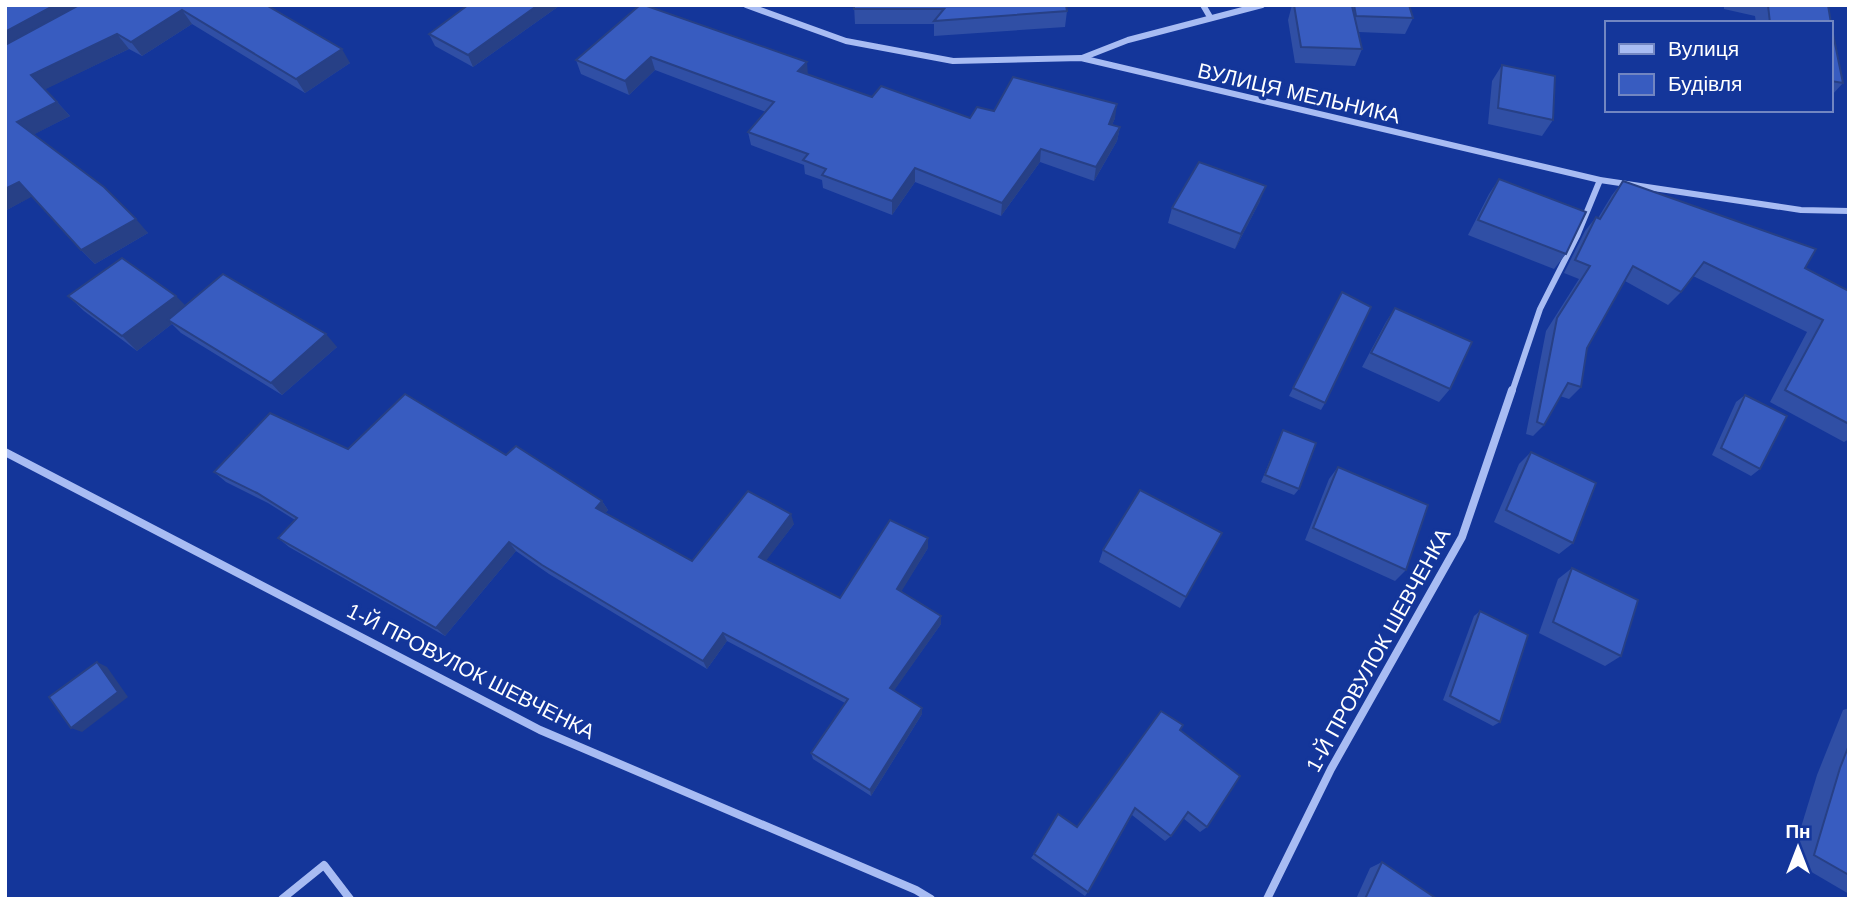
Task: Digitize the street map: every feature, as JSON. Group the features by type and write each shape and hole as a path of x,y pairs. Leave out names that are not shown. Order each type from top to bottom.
{"street":[{"name":"ВУЛИЦЯ МЕЛЬНИКА","path":"746,5 846,41 953,61 1081,58 1600,180 1801,210 1849,211"},
{"path":"1203,5 1210,17"},
{"path":"1081,58 1129,40 1262,5"},
{"name":"1-Й ПРОВУЛОК ШЕВЧЕНКА","path":"1267,899 1331,769 1462,537 1540,309 1577,236 1600,180"},
{"name":"1-Й ПРОВУЛОК ШЕВЧЕНКА","path":"5,452 540,730 916,890 931,899"},
{"path":"282,899 324,865 350,899"}],"building":[{"path":"5,5 55,5 5,32"},
{"path":"79,5 266,5 342,49 296,79 182,10 131,42 117,34 31,75 57,102 17,122 104,187 136,219 81,250 19,182 5,189 5,45"},
{"path":"468,5 538,5 468,55 429,34"},
{"path":"640,5 807,62 798,71 872,97 881,86 970,118 977,107 994,111 1013,77 1117,104 1109,124 1120,127 1096,167 1041,149 1002,203 915,168 892,201 822,175 826,169 803,160 808,154 748,132 774,102 651,57 625,81 576,60"},
{"path":"854,5 1066,5 1067,11 934,21 944,9 854,9"},
{"path":"1294,5 1352,6 1362,49 1301,47"},
{"path":"1354,5 1409,5 1413,18 1356,16"},
{"path":"1768,5 1828,5 1831,21 1770,21"},
{"path":"1833,34 1843,83 1833,81"},
{"path":"1502,65 1555,76 1553,120 1498,108"},
{"path":"1199,162 1266,186 1241,234 1172,208"},
{"path":"1499,179 1586,212 1566,254 1478,220"},
{"path":"1623,181 1816,249 1805,268 1849,291 1849,424 1785,390 1823,320 1704,262 1681,292 1633,266 1587,348 1581,387 1568,383 1544,425 1537,422 1557,318 1590,266 1575,260 1596,217 1600,219"},
{"path":"122,258 176,296 122,336 68,296"},
{"path":"223,274 326,334 271,383 168,320"},
{"path":"1342,292 1371,307 1325,403 1293,388"},
{"path":"1395,308 1472,342 1450,389 1371,353"},
{"path":"405,394 506,455 516,446 602,501 596,508 692,561 748,491 791,514 759,557 840,598 890,520 928,538 897,589 941,616 890,688 922,708 870,790 811,753 848,699 723,633 703,661 542,565 509,542 436,628 278,538 297,518 257,493 214,472 270,413 348,449"},
{"path":"1745,395 1787,416 1760,469 1721,448"},
{"path":"1283,430 1316,443 1299,489 1265,475"},
{"path":"1531,452 1596,483 1573,543 1506,510"},
{"path":"1338,467 1428,505 1406,570 1313,528"},
{"path":"1140,490 1222,533 1186,597 1103,550"},
{"path":"1572,568 1638,600 1621,656 1553,622"},
{"path":"1480,611 1528,635 1500,722 1450,696"},
{"path":"97,662 118,692 71,728 49,697"},
{"path":"1161,711 1183,725 1180,730 1240,776 1207,827 1188,812 1171,836 1135,808 1088,892 1034,854 1058,814 1077,827"},
{"path":"1849,745 1849,875 1814,855"},
{"path":"1382,862 1437,899 1365,899"}]}
